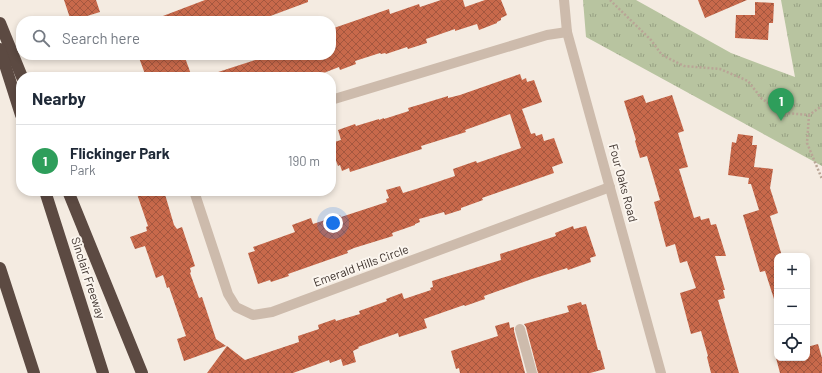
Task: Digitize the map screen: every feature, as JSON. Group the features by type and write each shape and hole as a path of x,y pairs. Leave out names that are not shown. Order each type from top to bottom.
{"highway":[{"path":"0,23 20,72"},
{"path":"0,49 16,99"},
{"name":"Sinclair Freeway","path":"47,196 103,373"},
{"path":"70,196 142,373"},
{"path":"0,268 33,373"}],"street":[{"name":"Four Oaks Road","path":"564,0 567,32 660,373"},
{"path":"336,98 547,35 567,32"},
{"name":"Emerald Hills Circle","path":"196,196 228,294 236,307 253,315 272,312 610,187"},
{"path":"520,329 532,373"}],"path":[{"path":"610,0 651,40 662,55 684,66 720,69 748,81 762,99 785,113 809,115 822,106"},
{"path":"809,115 808,143 822,179"}],"green space":[{"path":"583,0 636,0 731,53 795,77 781,0 822,0 822,166 586,37"}],"building":[{"path":"64,0 96,0 100,12 87,16 69,16"},
{"path":"205,0 308,0 308,2 270,16 163,16"},
{"path":"441,0 463,0 465,7 485,0 501,0 507,15 501,18 501,20 497,23 479,30 477,24 455,31 455,29 426,39 427,43 408,49 407,47 386,54 380,53 355,61 356,64 340,70 339,67 326,72 218,72 255,60 336,60 336,27 389,9 390,14 419,4 420,7"},
{"path":"698,0 747,0 705,18"},
{"path":"755,2 774,3 773,23 769,23 768,40 735,38 736,15 755,15"},
{"path":"140,60 186,60 190,72 144,72"},
{"path":"520,74 522,80 526,78 527,82 534,80 542,102 522,109 531,134 535,133 536,136 542,134 544,141 554,138 563,163 552,167 554,173 482,198 483,200 461,208 461,210 445,215 444,212 419,219 420,222 415,225 392,233 393,236 354,248 347,251 348,253 288,274 289,276 271,282 270,280 258,284 248,253 255,251 253,247 295,232 292,225 311,218 313,224 340,215 341,217 387,202 386,199 389,198 386,190 400,186 403,193 416,189 455,176 453,169 476,161 477,163 521,148 510,114 465,130 466,132 421,146 422,149 350,172 349,168 342,171 340,165 338,166 336,161 336,142 341,140 338,130 355,124 356,126 379,119 384,119 409,111 408,108 448,96 448,98"},
{"path":"643,95 646,103 672,95 684,131 678,133 688,167 679,169 694,218 700,216 701,220 709,218 711,225 716,224 726,256 715,256 725,290 723,290 725,298 718,300 739,373 711,373 701,331 691,334 680,293 696,288 687,261 680,263 675,244 666,247 654,202 660,200 647,156 640,158 624,101"},
{"path":"738,134 753,136 752,145 757,145 754,167 773,169 770,188 778,213 770,216 781,253 774,253 774,299 765,271 760,272 743,215 759,210 751,184 748,184 749,178 728,175 732,142 736,143"},
{"path":"138,196 165,196 174,225 177,229 182,227 195,266 190,268 190,273 199,298 202,297 216,339 226,346 184,361 177,339 186,336 169,287 167,288 163,275 156,278 145,246 135,249 130,237 147,231 146,227 148,226"},
{"path":"573,226 574,229 586,226 596,256 590,258 591,262 568,270 567,268 532,279 484,296 485,299 424,319 427,328 399,337 398,333 358,347 359,348 353,351 356,362 343,366 341,359 330,363 329,360 293,373 207,373 227,346 245,360 299,342 298,336 319,329 318,325 335,319 336,321 360,314 359,311 387,301 386,299 402,293 404,299 431,290 430,288 433,287 432,281 501,260 500,254 556,236 555,233"},
{"path":"581,302 582,305 586,304 598,350 600,350 605,369 590,373 538,373 524,324 569,312 567,306"},
{"path":"509,322 510,328 514,327 525,373 460,373 459,368 456,369 451,351 498,336 495,326"},
{"path":"818,344 822,358 822,373 780,373 777,361 810,361 810,346"}],"place":[{"name":"Flickinger Park","path":"781,121"}]}
